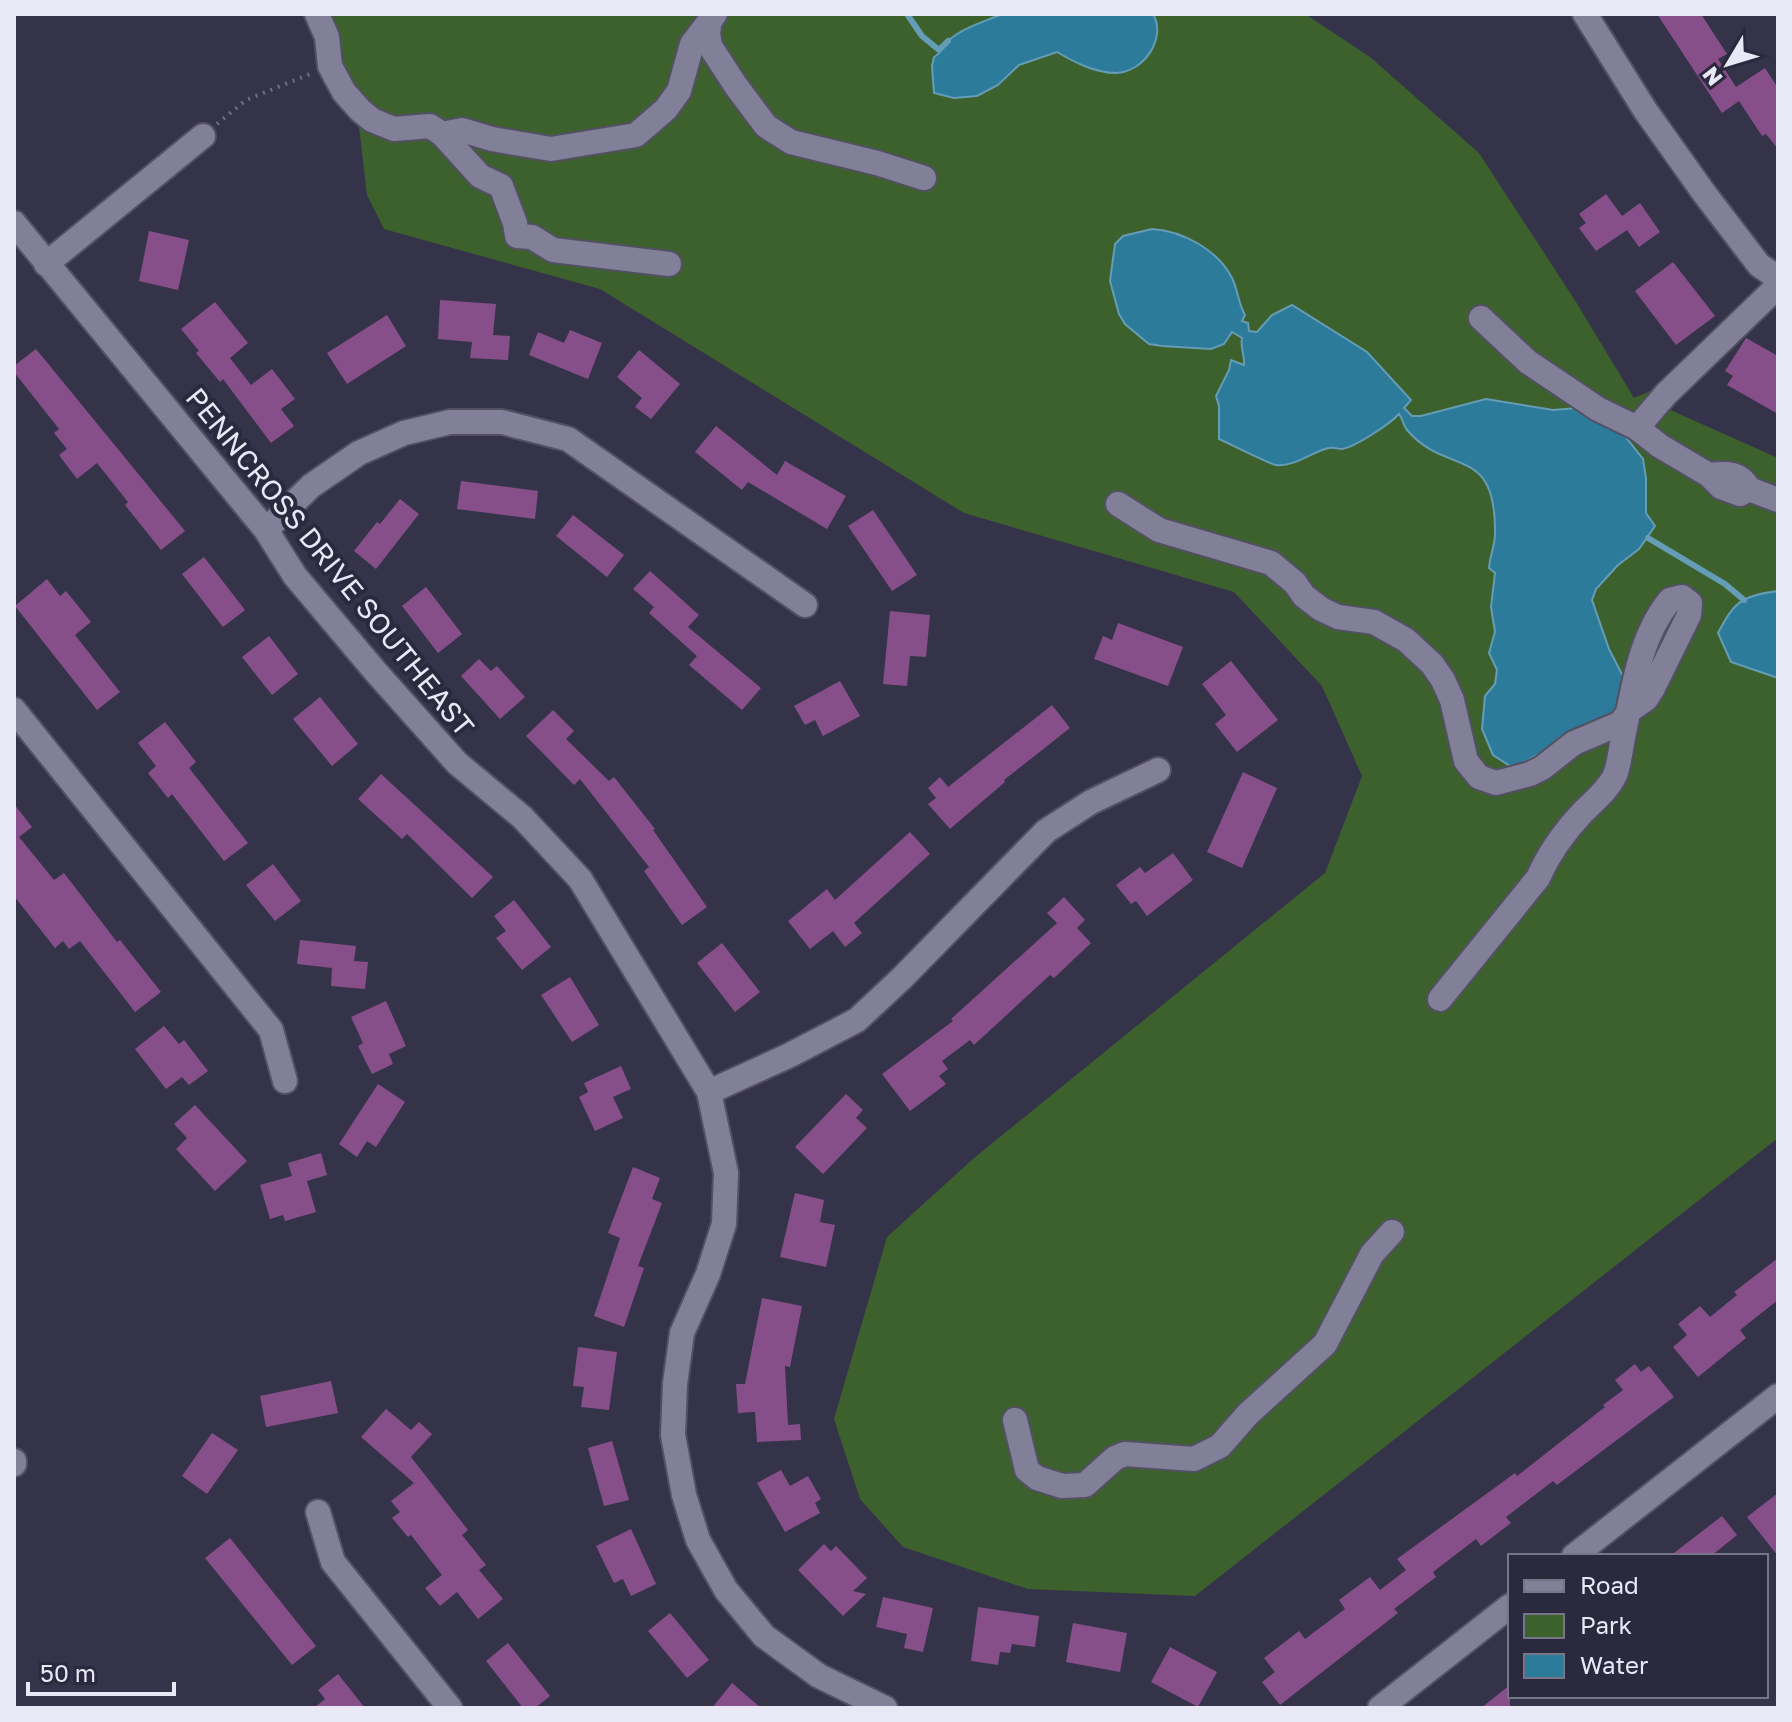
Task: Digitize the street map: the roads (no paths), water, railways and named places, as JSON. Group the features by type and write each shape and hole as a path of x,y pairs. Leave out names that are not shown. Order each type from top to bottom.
{"street":[{"path":"317,14 327,37 330,66 344,92 372,120 394,129 430,126 442,134 480,176 501,186 517,236 532,237 553,250 669,264"},
{"path":"1585,14 1645,110 1704,193 1759,265 1778,278"},
{"path":"442,134 462,130 492,139 551,149 636,135 666,109 679,91 692,44 713,17"},
{"path":"713,17 708,33 710,46 766,126 791,142 924,178"},
{"path":"46,264 203,136"},
{"name":"PENNCROSS DRIVE SOUTHEAST","path":"14,223 266,530 295,576 375,671 457,763 522,817 580,879 709,1092 726,1173 724,1224 708,1274 682,1333 675,1384 673,1435 684,1495 698,1540 726,1590 764,1636 819,1676 885,1708"},
{"path":"1637,428 1666,394 1778,286"},
{"path":"1481,318 1528,362 1598,409 1637,428 1731,492 1740,494 1749,489 1778,500"},
{"path":"266,530 311,486 359,453 392,438 450,422 502,422 568,439 805,605"},
{"path":"1118,504 1159,530 1271,563 1321,609 1338,617 1374,622 1406,640 1432,664 1443,680 1452,700 1466,761 1479,777 1496,783 1530,774 1574,743 1621,723 1629,711 1616,773 1609,785 1559,841 1538,878 1440,999"},
{"path":"16,717 271,1030 285,1081"},
{"path":"709,1092 857,1020 1046,831 1091,802 1158,770"},
{"path":"1015,1420 1027,1470 1037,1478 1062,1486 1085,1485 1115,1458 1125,1454 1194,1459 1225,1441 1248,1414 1325,1344 1372,1254 1392,1232"},
{"path":"1577,1554 1778,1396"},
{"path":"318,1512 333,1562 450,1708"},
{"path":"1380,1708 1508,1608"}],"water":[{"path":"1002,14 1153,14 1157,33 1155,43 1144,60 1126,71 1108,73 1093,69 1057,52 1019,65 998,85 977,96 954,98 934,93 934,57 959,33"},
{"path":"1152,229 1187,238 1218,259 1234,283 1245,315 1242,321 1248,323 1249,331 1257,332 1272,315 1292,305 1367,352 1411,400 1404,408 1412,416 1486,399 1553,410 1577,408 1593,413 1624,435 1643,459 1646,513 1655,526 1639,549 1618,565 1596,589 1592,600 1609,649 1625,680 1626,692 1612,715 1513,768 1493,755 1482,729 1485,696 1495,684 1497,670 1489,653 1495,632 1491,607 1495,573 1489,568 1495,533 1493,505 1487,486 1478,473 1466,465 1422,444 1407,430 1399,414 1348,447 1329,448 1283,465 1272,464 1219,439 1216,396 1231,360 1244,365 1242,338 1232,332 1224,344 1211,349 1149,344 1125,324 1119,314 1110,281 1115,244 1123,236"},
{"path":"1778,591 1778,678 1731,662 1718,633 1740,602 1755,595"}],"waterway":[{"path":"907,14 922,36 939,50 948,41"},
{"path":"1648,538 1725,584 1744,600"}]}
